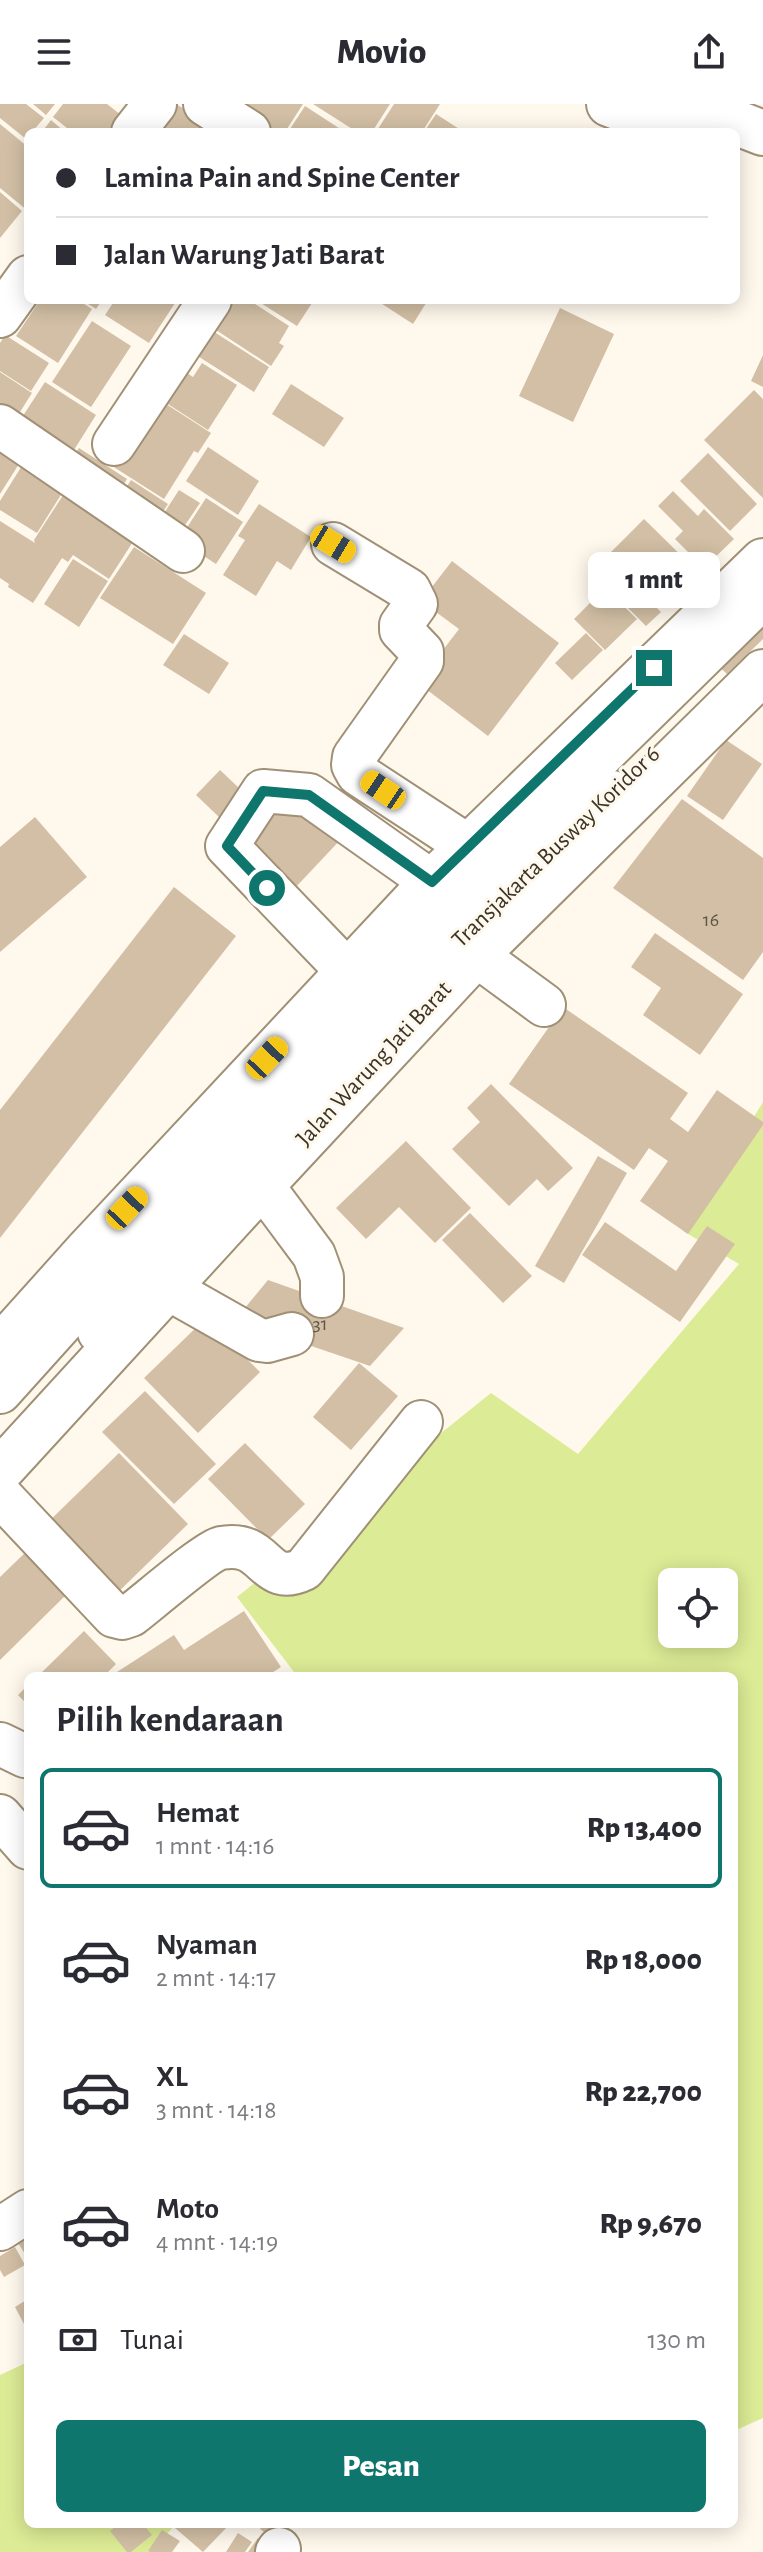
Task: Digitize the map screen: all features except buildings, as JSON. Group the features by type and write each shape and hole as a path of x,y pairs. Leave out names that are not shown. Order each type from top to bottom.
{"main road":[{"path":"609,104 672,128"},
{"path":"688,104 763,133"},
{"path":"740,154 763,163"},
{"path":"0,1348 432,882 763,561"},
{"name":"Jalan Warung Jati Barat","path":"0,1471 476,955 763,672"}],"street":[{"path":"136,128 155,104"},
{"path":"205,104 243,128"},
{"path":"0,316 24,283"},
{"path":"114,444 207,304"},
{"path":"0,426 183,551"},
{"path":"333,544 409,590 416,604 401,625 401,630 422,652 422,661 354,757 353,765 358,774 468,846"},
{"name":"Transjakarta Busway Koridor 6","path":"0,1392 308,1050 448,906 763,597"},
{"name":"Transjakarta Busway Koridor 6","path":"0,1443 223,1191 369,1032 509,889 763,647"},
{"path":"348,972 227,846 263,791 309,795 432,882"},
{"path":"476,955 544,1005"},
{"path":"262,1185 314,1255 322,1277 322,1296"},
{"path":"167,1288 259,1340 267,1341 292,1334"},
{"path":"0,1495 114,1616 122,1618 131,1615 216,1549 235,1546 251,1550 278,1574 290,1576 304,1569 421,1422"},
{"path":"0,1744 24,1756"},
{"path":"0,1816 24,1843"},
{"path":"0,2229 24,2214"}],"green space":[{"path":"763,1102 763,2418 738,2429 738,1672 294,1672 237,1597 491,1393 578,1454 739,1264 683,1231"},
{"path":"24,2364 24,2528 172,2528 150,2552 0,2552 0,2375"}],"route":[{"path":"267,888 227,846 263,791 309,795 432,882 654,668"}]}
